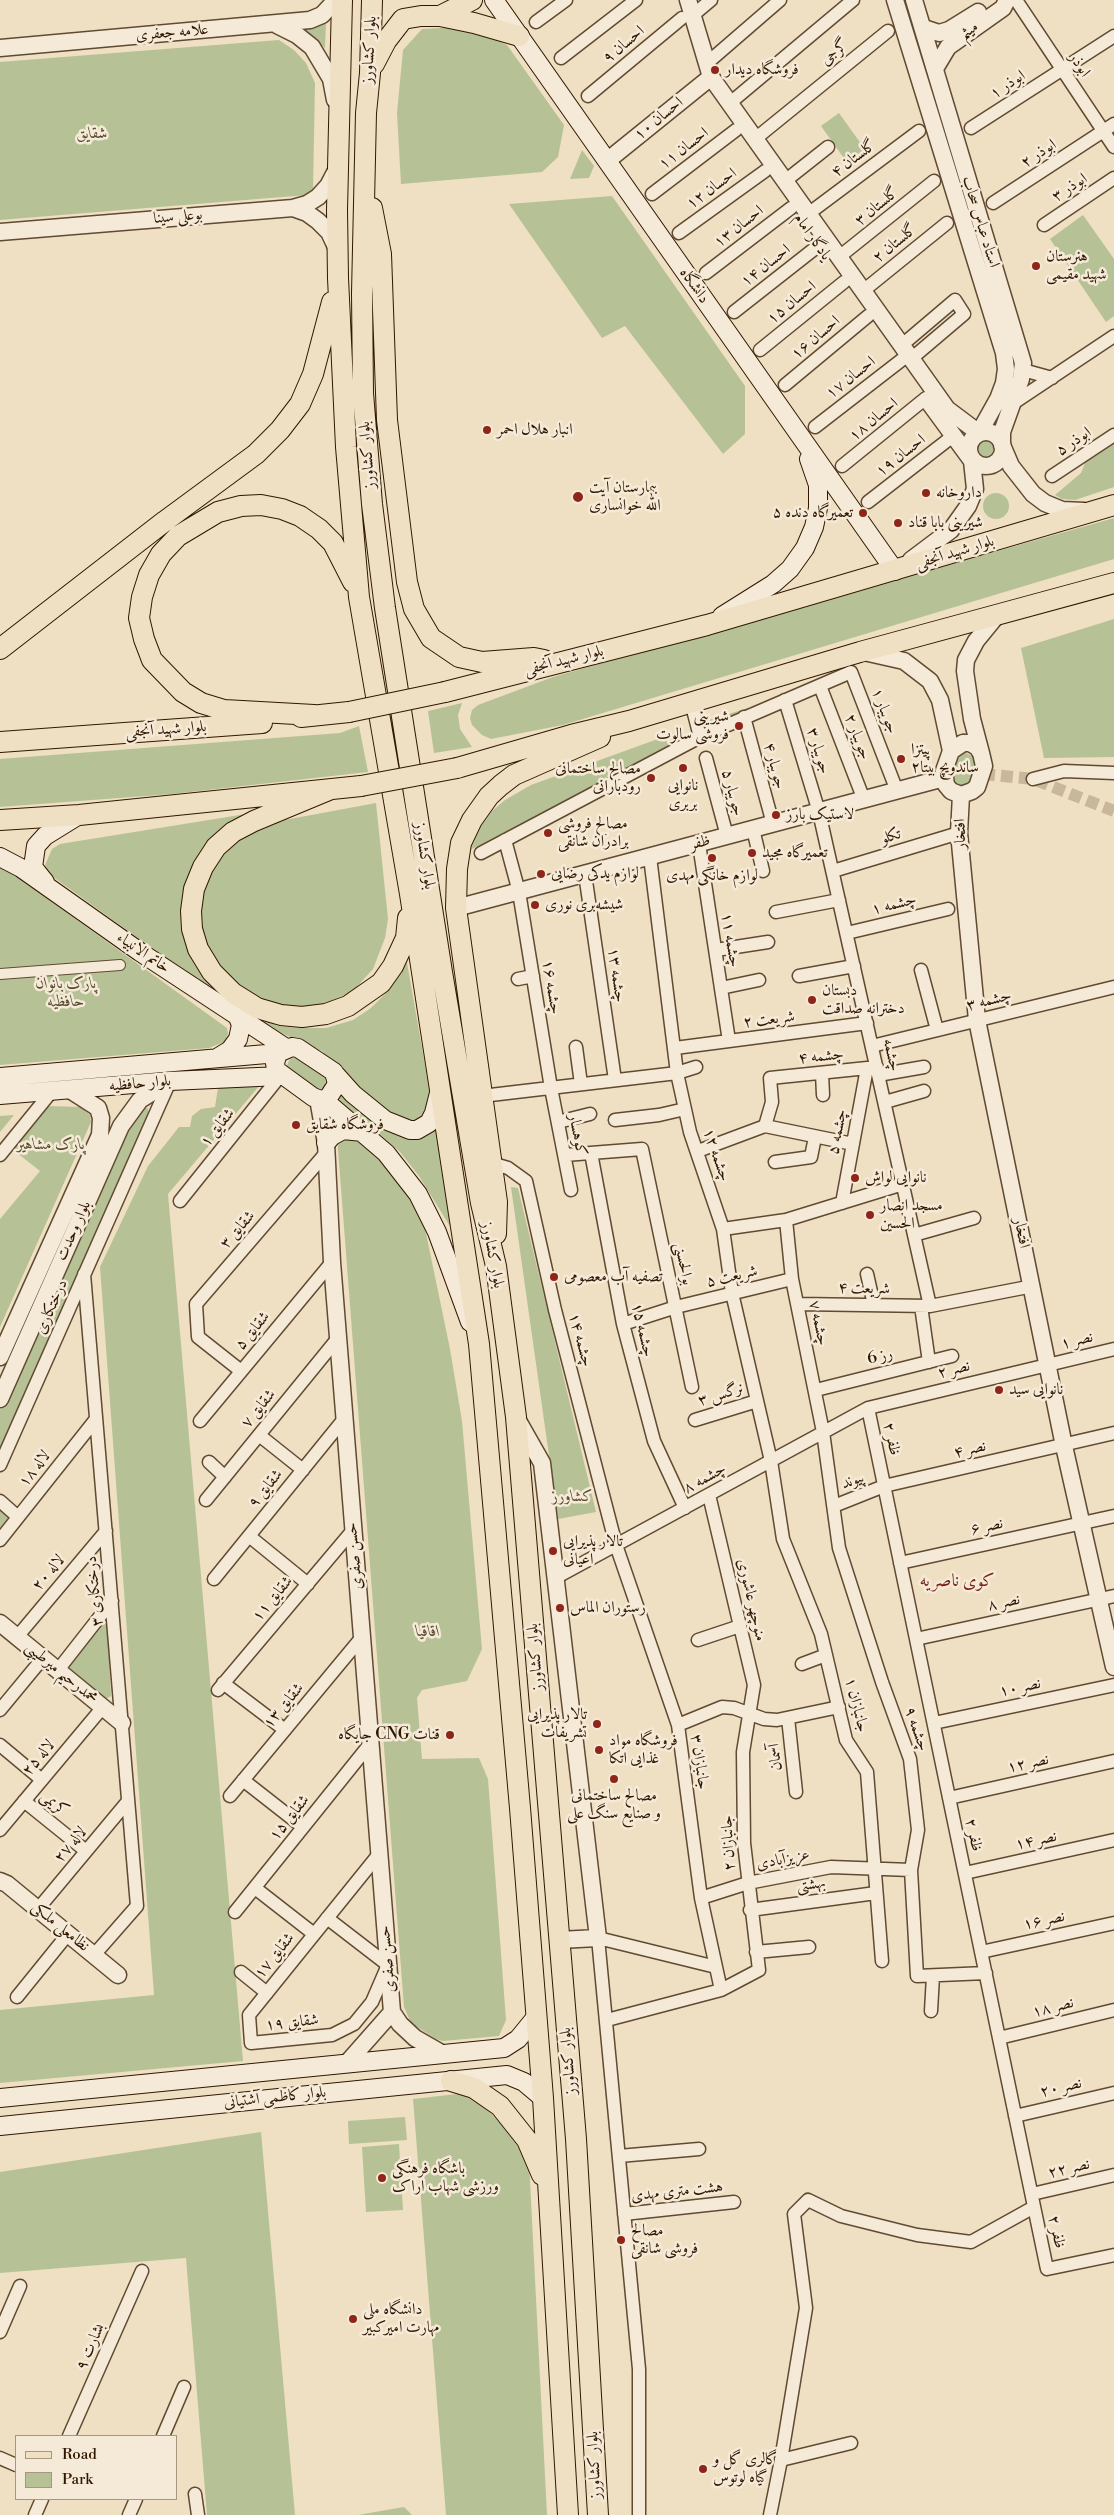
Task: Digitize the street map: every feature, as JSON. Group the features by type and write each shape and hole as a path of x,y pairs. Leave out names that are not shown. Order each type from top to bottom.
{"main road":[{"name":"بلوار کشاورز","path":"342,0 337,250 346,447 359,596 410,894 479,1344 543,2098 568,2511"},
{"name":"بلوار کشاورز","path":"372,0 364,172 362,293 363,393 373,514 385,608 442,972 481,1203 496,1266 516,1417 576,2139 597,2510"},
{"path":"370,73 386,41 403,19 425,0"},
{"path":"440,16 472,0"},
{"name":"دانشگاه","path":"494,0 895,571"},
{"path":"403,19 421,16 440,16 474,23 519,36"},
{"path":"364,172 381,254 387,420 407,582 414,609 431,638 459,657 482,662 534,658 561,662"},
{"path":"0,649 165,521 256,454 280,430 300,404 314,374 338,278"},
{"path":"707,625 773,584 790,569 805,548 814,527 818,508 818,485 804,442"},
{"path":"314,715 224,710 201,703 184,692 152,660 144,639 139,618 142,597 149,575 160,554 178,536 195,524 218,512 241,506 261,505 282,509 300,516 319,529 342,558 359,596"},
{"name":"بلوار شهید آنجفی","path":"0,742 262,723 349,712 445,692 707,625 1114,505"},
{"path":"0,820 79,815 361,786 457,768 571,735 629,721 860,652 1114,583"},
{"path":"496,1266 497,1202 456,908 457,870 461,843 472,820 489,796 514,775 588,743 629,721"},
{"path":"330,789 254,820 233,832 212,854 194,889 191,911 192,929 198,949 212,972 233,993 257,1008 281,1015 302,1017 326,1014 348,1006 381,984 394,966 406,938 410,894"},
{"path":"50,888 33,867 36,846 45,836 79,815"},
{"name":"خاتم الانبیاء","path":"0,857 50,888 140,952 237,1014 282,1051"},
{"path":"215,1058 230,1050 238,1039 241,1025 237,1014"},
{"path":"440,1087 437,1105 429,1123 417,1130 410,1130 385,1120 353,1094 330,1069 298,1048 282,1051 274,1065 280,1076 321,1100 363,1132 396,1164 418,1194 437,1232 479,1344"},
{"name":"بلوار حافظیه","path":"0,1077 282,1051"},
{"name":"بلوار حافظیه","path":"0,1095 170,1081 280,1076"},
{"path":"321,1100 336,1088 336,1076"},
{"path":"326,1148 332,1136 343,1130 363,1132"},
{"path":"536,2017 518,2039 504,2048 507,2075 524,2082 543,2098"},
{"name":"بلوار کاظمی آشتیانی","path":"0,2098 504,2048"},
{"name":"بلوار کاظمی آشتیانی","path":"0,2126 507,2075"},
{"path":"451,2081 474,2088 487,2095 514,2122 536,2160 548,2198"}],"street":[{"name":"علامه جعفری","path":"0,48 277,25 310,20 322,15 336,0"},
{"path":"536,22 566,0"},
{"path":"561,58 636,0"},
{"name":"یادگار امام","path":"676,0 687,11 695,66 707,75 730,103 863,291 905,355 947,410 979,433"},
{"name":"احسان ۹","path":"588,96 687,11 711,0"},
{"path":"707,75 780,0"},
{"path":"730,103 853,0"},
{"name":"استاد عباس سحاب","path":"895,0 1004,353 1006,369 1004,383 998,399 979,433"},
{"name":"استاد عباس سحاب","path":"914,0 936,66 955,139 1018,341 1023,370 1002,432 1002,445"},
{"name":"میثم","path":"924,28 940,33 949,30 997,0"},
{"name":"میثم","path":"936,66 948,47 1002,8 1007,0"},
{"name":"ابوذر","path":"1016,0 1062,69 1109,127 1114,147"},
{"path":"277,25 297,35 312,47 323,63 330,79 339,122"},
{"name":"گرجی","path":"755,139 888,31"},
{"name":"ابوذر ۱","path":"972,128 1114,36"},
{"name":"یادگار امام","path":"707,75 736,130 868,316 905,355 926,398 972,461"},
{"name":"احسان ۱۰","path":"607,161 707,75"},
{"name":"ابوذر ۲","path":"993,203 1109,127"},
{"name":"احسان ۱۱","path":"652,194 736,130"},
{"name":"گلستان ۴","path":"808,214 919,131"},
{"path":"785,181 828,147"},
{"name":"بوعلی سینا","path":"0,232 293,208 307,204 318,197 328,186 338,168"},
{"name":"احسان ۱۲","path":"679,233 765,171"},
{"name":"ابوذر ۳","path":"1044,225 1114,178"},
{"name":"گلستان ۳","path":"839,257 934,181"},
{"path":"293,208 307,213 318,221 329,232 337,250"},
{"name":"احسان ۱۳","path":"706,273 791,208"},
{"name":"گلستان ۲","path":"863,291 947,222"},
{"name":"احسان ۱۴","path":"734,312 818,246"},
{"name":"احسان ۱۵","path":"760,350 844,282"},
{"name":"احسان ۱۶","path":"785,385 868,316"},
{"path":"1012,404 1114,336"},
{"name":"احسان ۱۷","path":"815,427 905,355"},
{"path":"1023,370 1052,378"},
{"name":"احسان ۱۸","path":"842,466 926,398"},
{"path":"895,571 926,551 951,530 968,506 975,489 969,445 979,433 990,432 1000,439 1011,466 1033,494 1045,503 1062,510 1093,512"},
{"name":"ابوذر ۵","path":"1052,476 1114,435"},
{"name":"احسان ۱۹","path":"868,502 953,436"},
{"path":"972,461 981,466 991,466 1000,460 1002,445"},
{"path":"981,753 970,743 963,743 951,751 944,764 944,778 951,791 961,795 972,792 981,780 984,766 981,753 972,719 965,671 966,660 976,641 998,614"},
{"path":"860,652 876,653 904,661 930,681 940,700 951,751"},
{"name":"جویبار ۱","path":"820,686 852,672 897,791"},
{"path":"481,852 700,737 820,686"},
{"name":"جویبار ۲","path":"820,686 864,800"},
{"name":"جویبار ۳","path":"785,700 819,812"},
{"path":"691,702 700,737"},
{"name":"جویبار ۴","path":"744,717 773,824"},
{"name":"جویبار ۵","path":"706,758 727,836"},
{"path":"1033,779 1064,771 1114,773"},
{"name":"ظفر","path":"456,908 944,778"},
{"name":"افتخار","path":"961,795 959,833 976,1020 1081,1523 1106,1597 1114,1667"},
{"name":"چشمه","path":"819,812 872,1046 874,1070 884,1102 914,1235 925,1306 929,1362"},
{"path":"753,829 763,871"},
{"name":"تکلو","path":"833,871 959,833"},
{"name":"چشمه ۱۶","path":"505,840 519,892 551,1088"},
{"name":"چشمه ۱۱","path":"699,844 728,1041"},
{"name":"چشمه ۱۲","path":"650,857 677,1073 690,1132 723,1229 732,1293 771,1461"},
{"name":"چشمه ۱۳","path":"586,874 615,1080"},
{"path":"776,912 839,900"},
{"name":"چشمه ۱","path":"847,933 948,909"},
{"path":"716,950 768,942"},
{"path":"0,974 120,965"},
{"path":"799,976 854,966"},
{"path":"922,970 936,1030"},
{"path":"518,979 532,976"},
{"path":"721,988 759,980"},
{"name":"چشمه ۳","path":"872,1046 1114,987"},
{"name":"شریعت ۲","path":"675,1048 867,1023"},
{"path":"576,1047 582,1084"},
{"path":"482,1096 677,1073 696,1067"},
{"name":"چشمه ۴","path":"765,1126 772,1102 770,1078 924,1067"},
{"name":"چشمه ۵","path":"842,1203 853,1144 874,1070"},
{"path":"822,1073 822,1095"},
{"name":"شقایق ۱","path":"180,1201 280,1076"},
{"name":"درختکاری","path":"0,1465 170,1081"},
{"name":"بلوار وحدت","path":"0,1399 120,1126 140,1100 170,1081"},
{"name":"کوهسار","path":"551,1088 571,1190"},
{"path":"0,1155 61,1090"},
{"name":"بلوار وحدت","path":"0,1357 100,1135 101,1118 98,1108 61,1090"},
{"path":"884,1102 924,1091"},
{"name":"حسن صفری","path":"321,1100 326,1148 332,1262 344,1419 392,2012"},
{"path":"615,1120 659,1115 685,1109"},
{"path":"558,1122 590,1114"},
{"path":"698,1151 765,1126 853,1144"},
{"path":"774,1162 811,1157 815,1137"},
{"name":"شقایق ۳","path":"241,1371 198,1337 196,1304 326,1148"},
{"name":"بوالحسنی","path":"591,1153 642,1149 692,1387"},
{"path":"565,1155 591,1153"},
{"name":"چشمه ۱۵","path":"591,1153 623,1324 654,1441 685,1508"},
{"name":"چشمه ۱۴","path":"491,1163 508,1168 526,1181 555,1310 616,1545"},
{"path":"723,1229 786,1220 903,1184"},
{"path":"914,1235 974,1218"},
{"name":"چشمه ۷","path":"786,1220 792,1279 824,1432"},
{"name":"شقایق ۵","path":"200,1421 332,1262"},
{"name":"درختکاری ۳","path":"84,1274 137,1906 94,1955"},
{"path":"868,1274 874,1305"},
{"name":"شریعت ۵","path":"623,1324 676,1307 792,1279"},
{"path":"925,1306 1032,1286"},
{"name":"شریعت ۴","path":"798,1304 925,1306"},
{"name":"شقایق ۷","path":"206,1500 338,1338"},
{"name":"نصر ۱","path":"1048,1364 1114,1349"},
{"name":"رز 6","path":"816,1390 952,1356"},
{"name":"نصر ۲","path":"868,1408 1048,1364"},
{"name":"نرگس ۳","path":"695,1420 757,1401"},
{"name":"چشمه ۸","path":"557,1578 868,1408"},
{"name":"ظفر ۲","path":"868,1408 1047,2269 1114,2255"},
{"path":"516,1417 542,1463 598,1938 639,2369 640,2515"},
{"name":"لاله ۱۸","path":"0,1540 96,1419"},
{"name":"شقایق ۹","path":"214,1579 344,1419"},
{"name":"چشمه ۹","path":"824,1432 839,1548 857,1597 882,1682 910,1759 918,1830 910,1870 917,1976 933,1976"},
{"name":"نصر ۴","path":"884,1486 1114,1433"},
{"path":"259,1435 303,1470"},
{"name":"جانبازان ۱","path":"771,1461 783,1539 821,1634 846,1740 867,1772 882,1961"},
{"path":"209,1462 225,1477"},
{"name":"پیوند","path":"834,1506 884,1486"},
{"name":"منوچهر عاشوری","path":"709,1495 754,1685 749,1714"},
{"path":"0,1501 18,1517"},
{"name":"نصر ۶","path":"900,1563 1114,1516"},
{"name":"شقایق ۱۱","path":"285,1730 221,1687 353,1530"},
{"name":"لاله ۲۰","path":"17,1637 106,1531"},
{"path":"249,1536 308,1584"},
{"name":"جانبازان ۳","path":"616,1545 678,1725 701,1898 721,1990"},
{"name":"نصر ۸","path":"916,1639 1106,1597"},
{"path":"58,1670 112,1600"},
{"name":"محمدرحیم میرطیبی","path":"0,1623 122,1722"},
{"path":"698,1640 740,1626"},
{"name":"شقایق ۱۳","path":"230,1796 362,1637"},
{"path":"802,1664 826,1655"},
{"path":"0,1710 44,1658"},
{"name":"نصر ۱۰","path":"934,1723 1114,1685"},
{"name":"لاله ۲۵","path":"0,1830 103,1707"},
{"path":"678,1725 722,1707 734,1708 764,1719 777,1720 839,1707"},
{"name":"جانبازان ۲","path":"721,1990 759,1970 750,1910 744,1843 742,1752 749,1714"},
{"name":"آسمان","path":"788,1718 796,1792"},
{"name":"شقایق ۱۵","path":"235,1912 370,1744"},
{"path":"0,1745 42,1780"},
{"name":"نصر ۱۲","path":"949,1798 1114,1761"},
{"path":"243,1780 303,1827"},
{"name":"کریمی","path":"24,1801 86,1851"},
{"name":"لاله ۲۷","path":"38,1909 128,1801"},
{"name":"نصر ۱۴","path":"965,1873 1114,1840"},
{"name":"شقایق ۱۷","path":"248,2015 379,1854"},
{"name":"عزیزآبادی","path":"701,1898 748,1883 831,1868 910,1870"},
{"name":"نظامعلی ملکی","path":"2,1886 38,1909 118,1975"},
{"path":"255,1888 314,1934"},
{"name":"بهشتی","path":"750,1910 876,1893"},
{"path":"328,1918 388,1965"},
{"name":"نصر ۱۶","path":"981,1952 1114,1923"},
{"path":"17,1997 68,1934"},
{"path":"560,1940 598,1938 716,1967"},
{"path":"756,1952 809,1947"},
{"name":"شقایق ۱۹","path":"248,2015 251,2043 332,2035 354,2024 372,2002 388,1965"},
{"path":"241,1972 267,1993"},
{"path":"931,2011 933,1976 986,1973"},
{"path":"606,2020 721,1990"},
{"name":"نصر ۱۸","path":"999,2038 1114,2010"},
{"path":"347,2063 392,2012 400,2024 415,2038 443,2054"},
{"name":"نصر ۲۰","path":"1015,2116 1114,2093"},
{"path":"619,2156 699,2149"},
{"name":"نصر ۲۲","path":"781,2460 806,2308 794,2214 808,2200 841,2216 917,2235 971,2242 1033,2200 1114,2175"},
{"name":"هشت متری مهدی","path":"624,2214 734,2202"},
{"name":"بشارت ۹","path":"69,2435 142,2271"},
{"path":"0,2332 20,2286"},
{"path":"162,2435 184,2387"},
{"path":"770,2515 781,2460 851,2443"},
{"path":"0,2458 15,2465"},
{"path":"196,2494 198,2515"},
{"path":"35,2515 42,2500"},
{"path":"129,2515 136,2500"}],"green space":[{"path":"326,22 325,48 304,30"},
{"path":"458,27 482,33 507,45 564,125 558,157 542,172 401,184 397,113 403,50 422,29"},
{"name":"شقایق","path":"279,40 294,50 306,63 315,83 313,189 307,195 0,220 0,62"},
{"path":"839,113 869,155 851,168 821,126"},
{"path":"582,150 594,166 589,178 570,179"},
{"path":"612,196 745,386 745,434 723,454 625,326 602,338 509,204"},
{"path":"1083,215 1114,259 1114,316 1106,322 1050,239"},
{"path":"985,440 991,443 994,449 991,455 985,458 979,455 976,449 979,443"},
{"path":"1114,443 1114,487 1075,500 1062,499 1055,495 1081,473 1086,461"},
{"path":"996,493 1005,497 1009,506 1005,515 996,519 987,515 983,506 987,497"},
{"path":"1114,518 1114,559 563,725 491,739 482,735 472,725 470,718 472,710 478,705 553,677"},
{"path":"1114,619 1114,757 1044,758 1021,648"},
{"path":"462,703 458,715 460,729 472,747 434,753 428,711"},
{"path":"748,708 749,711 710,728 702,722"},
{"path":"359,726 368,772 172,794 0,807 0,759 340,733"},
{"path":"677,732 672,745 470,850 482,825 492,811 505,800 531,785"},
{"path":"964,752 974,757 975,766 970,781 960,786 954,781 952,772 955,761"},
{"path":"376,803 388,919 385,938 373,969 353,991 318,1007 302,1009 269,1004 238,988 209,953 201,934 201,895 207,878 219,858 235,841 253,830 279,821"},
{"path":"246,814 211,841 183,904 182,926 187,942 241,1007 277,1026 300,1028 326,1028 353,1020 371,1008 390,989 406,957 430,1093 429,1107 424,1118 416,1123 406,1123 377,1107 322,1051 265,1026 214,993 49,874 45,865 52,849 60,844"},
{"name":"پارک بانوان حافظیه","path":"0,868 17,877 227,1028 228,1034 224,1042 209,1048 0,1065"},
{"path":"297,1057 326,1076 325,1085 322,1089 315,1091 286,1067 290,1059"},
{"path":"260,1085 168,1194 243,2061 0,2083 0,2010 154,1995 100,1267 148,1166 179,1127 190,1127 192,1116 201,1109 215,1107 218,1088"},
{"path":"342,1091 365,1115 396,1135 419,1138 429,1133 439,1123 456,1236 419,1176 400,1152 367,1123 338,1105"},
{"path":"144,1105 148,1109 148,1117 0,1452 0,1410 127,1124"},
{"name":"پارک مشاهیر","path":"48,1106 80,1107 90,1115 91,1122 0,1327 0,1219 40,1171 12,1149"},
{"path":"14,1115 0,1132 0,1116"},
{"name":"اقاقیا","path":"337,1136 353,1139 362,1144 394,1173 422,1214 450,1349 462,1421 482,1649 467,1681 422,1690 417,1698 422,1759 479,1758 488,1779 506,2020 499,2036 443,2041 436,2039 411,2023 404,2007"},
{"name":"کشاورز","path":"511,1187 518,1188 596,1512 558,1519"},
{"path":"0,1509 9,1518 0,1529"},
{"path":"107,1619 111,1696 104,1700 66,1670"},
{"path":"466,2093 480,2102 501,2124 529,2161 547,2515 446,2515 413,2099"},
{"path":"405,2117 407,2140 349,2144 348,2121"},
{"path":"261,2132 295,2515 207,2515 186,2258 0,2273 0,2172"},
{"name":"باشگاه فرهنگی ورزشی شهاب اراک","path":"399,2144 403,2210 366,2212 362,2147"},
{"path":"404,2507 412,2515 358,2515"}],"tunnel":[{"path":"983,774 1033,779 1114,811"}],"place":[{"name":"فروشگاه دیدار","path":"715,70"},
{"name":"هنرستان شهید مقیمی","path":"1036,266"},
{"name":"انبار هلال احمر","path":"487,430"},
{"name":"داروخانه","path":"926,493"},
{"name":"بیمارستان آیت الله خوانساری","path":"578,497"},
{"name":"تعمیرگاه دنده ۵","path":"863,513"},
{"name":"شیرینی بابا قناد","path":"898,523"},
{"name":"شیرینی فروشی سالوت","path":"739,726"},
{"name":"پیتزا ساندویچ بیتا۲","path":"901,759"},
{"name":"نانوایی بربری","path":"683,768"},
{"name":"مصالح ساختمانی رودبارانی","path":"651,778"},
{"name":"لاستیک بارز","path":"776,815"},
{"name":"مصالح فروشی برادران شانقی","path":"548,833"},
{"name":"تعمیرگاه مجید","path":"752,853"},
{"name":"لوازم خانگی مهدی","path":"712,858"},
{"name":"لوازم یدکی رضایی","path":"541,874"},
{"name":"شیشه‌بری نوری","path":"535,905"},
{"name":"دبستان دخترانه صداقت","path":"812,1000"},
{"name":"فروشگاه شقایق","path":"296,1125"},
{"name":"نانوایی لواش","path":"855,1178"},
{"name":"مسجد انصار الحسین","path":"870,1215"},
{"name":"تصفیه آب معصومی","path":"554,1277"},
{"name":"نانوایی‌ سید","path":"999,1390"},
{"name":"تالار پذیرایی اعیانی","path":"553,1551"},
{"name":"رستوران الماس","path":"560,1608"},
{"name":"تالار پذیرایی تشریفات","path":"597,1724"},
{"name":"جایگاه CNG قنات","path":"450,1735"},
{"name":"فروشگاه مواد غذایی اتکا","path":"599,1750"},
{"name":"مصالح ساختمانی و صنایع سنگ علی","path":"614,1779"},
{"name":"باشگاه فرهنگی ورزشی شهاب اراک","path":"382,2178"},
{"name":"مصالح فروشی شانقی","path":"621,2240"},
{"name":"دانشگاه ملی مهارت امیرکبیر","path":"353,2319"},
{"name":"گالری گل و گیاه لوتوس","path":"703,2469"}],"district":[{"name":"کوی ناصریه","path":"957,1582"}]}
